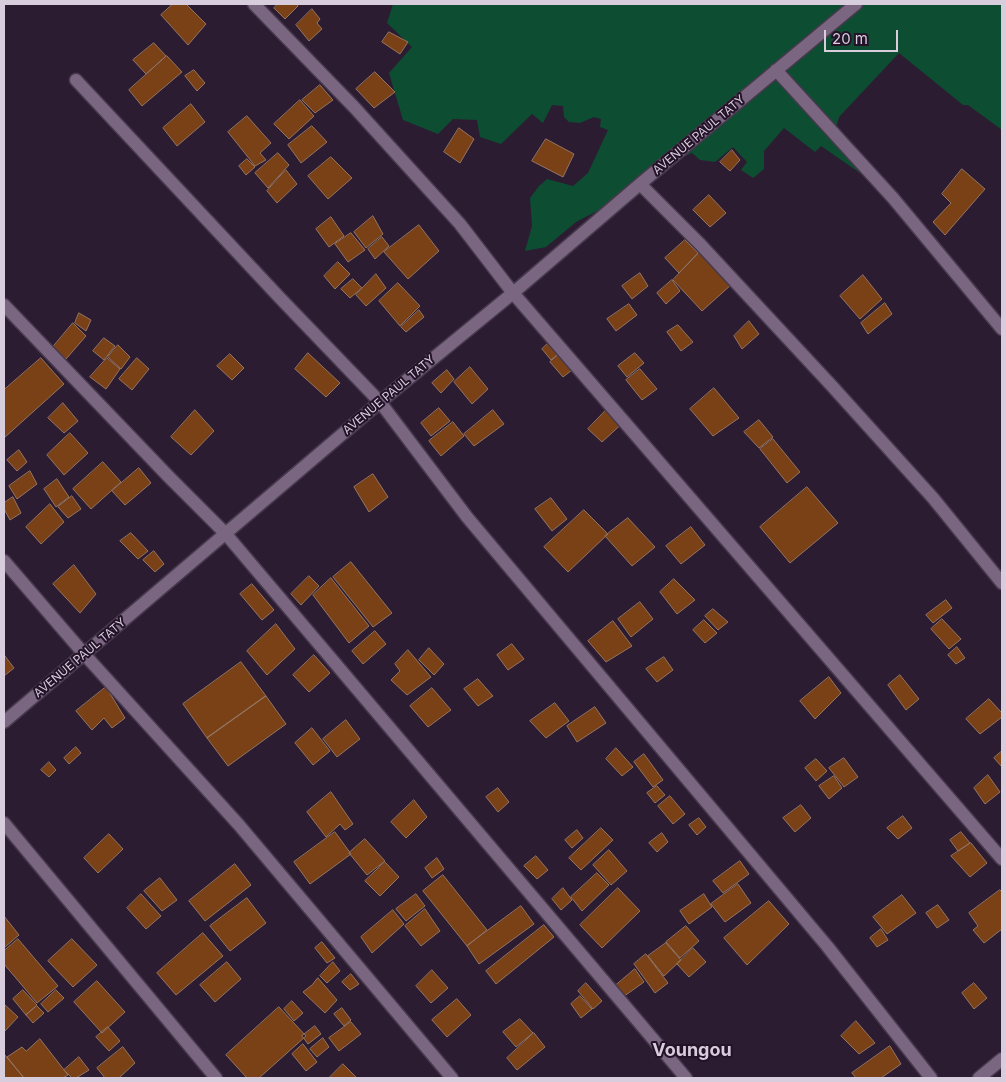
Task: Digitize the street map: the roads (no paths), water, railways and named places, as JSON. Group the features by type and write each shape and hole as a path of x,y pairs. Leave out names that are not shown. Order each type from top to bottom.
{"street":[{"path":"254,4 354,107 460,224 512,294 1002,859"},
{"name":"AVENUE PAUL TATY","path":"4,722 380,402 512,294 640,184 856,4"},
{"path":"776,70 893,198 1002,329"},
{"path":"76,80 380,402 468,517 827,946 931,1078"},
{"path":"640,184 700,244 831,385 933,498 1002,583"},
{"path":"4,305 162,471 225,533 686,1078"},
{"path":"4,561 85,655 239,824 452,1078"},
{"path":"4,823 216,1078"},
{"path":"979,1078 1002,1059"}],"district":[{"name":"Voungou","path":"692,1051"}]}
